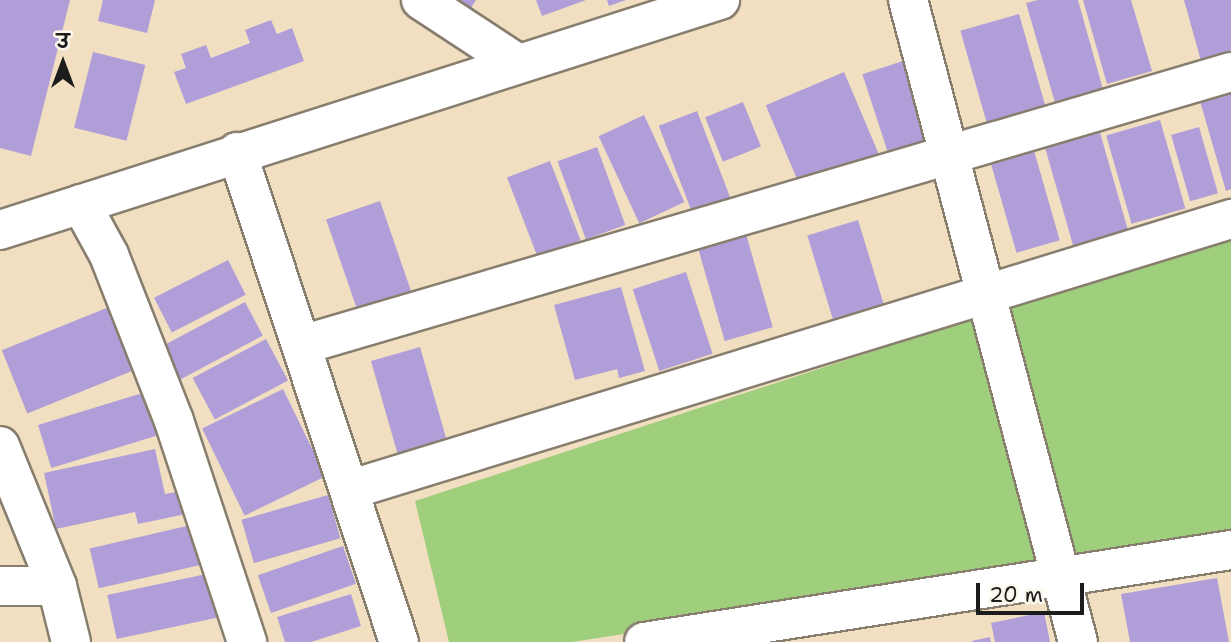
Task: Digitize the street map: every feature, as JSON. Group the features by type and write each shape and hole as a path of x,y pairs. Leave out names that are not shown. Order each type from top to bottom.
{"street":[{"path":"421,0 517,63"},
{"path":"0,230 237,152 720,0"},
{"path":"908,0 981,297 1078,642"},
{"path":"305,344 1231,72"},
{"path":"237,152 305,344 400,642"},
{"path":"81,204 109,255 174,421 247,642"},
{"path":"352,489 1231,219"},
{"path":"0,446 57,586 71,642"},
{"path":"644,642 1061,581 1231,550"},
{"path":"0,586 57,586"}],"green space":[{"path":"1231,234 1231,540 572,642 449,642 415,501"}],"building":[{"path":"0,0 70,0 31,156 0,148"},
{"path":"103,0 155,0 147,33 98,21"},
{"path":"457,0 476,0 471,8"},
{"path":"536,0 586,0 542,16"},
{"path":"607,0 626,0 609,6"},
{"path":"1038,0 1078,0 1104,93 1056,106 1026,3"},
{"path":"1083,0 1131,0 1152,71 1107,84"},
{"path":"1184,0 1231,0 1231,60 1203,68"},
{"path":"1019,14 1046,108 987,125 960,31"},
{"path":"271,20 277,34 292,28 304,61 186,104 174,72 186,68 181,54 206,45 211,58 250,43 245,30"},
{"path":"93,52 145,65 127,141 74,128"},
{"path":"909,59 936,141 889,156 862,74"},
{"path":"844,72 879,154 801,187 766,105"},
{"path":"1231,85 1231,189 1226,191 1198,94"},
{"path":"743,102 761,147 723,162 705,117"},
{"path":"697,111 732,203 694,218 659,126"},
{"path":"644,115 685,202 639,223 599,136"},
{"path":"1160,120 1185,208 1132,224 1106,135"},
{"path":"1199,127 1218,193 1190,201 1171,135"},
{"path":"1099,129 1128,231 1073,247 1044,145"},
{"path":"597,147 625,225 586,239 558,161"},
{"path":"1033,147 1060,240 1016,253 990,159"},
{"path":"550,161 580,240 538,257 507,177"},
{"path":"380,201 413,296 359,315 326,220"},
{"path":"858,220 888,318 837,334 807,235"},
{"path":"746,234 773,327 725,341 698,248"},
{"path":"228,260 246,295 172,332 154,298"},
{"path":"686,272 713,354 659,371 633,289"},
{"path":"621,287 645,371 619,378 617,369 575,380 554,305"},
{"path":"245,302 263,336 180,380 162,346"},
{"path":"114,305 139,368 27,413 2,350"},
{"path":"266,339 288,380 215,419 193,378"},
{"path":"420,347 448,443 399,457 371,361"},
{"path":"283,389 326,476 245,516 202,428"},
{"path":"149,391 162,434 51,468 38,425"},
{"path":"155,449 165,494 181,491 186,514 138,524 135,512 56,529 44,473"},
{"path":"328,495 340,538 254,563 241,520"},
{"path":"191,525 200,565 99,588 90,548"},
{"path":"343,546 356,584 271,613 258,575"},
{"path":"211,573 220,617 117,639 107,595"},
{"path":"1217,578 1229,642 1130,642 1121,594"},
{"path":"351,594 361,626 311,642 285,642 277,617"},
{"path":"1044,612 1050,642 995,642 991,623"},
{"path":"990,637 991,642 972,642 972,641"}]}
